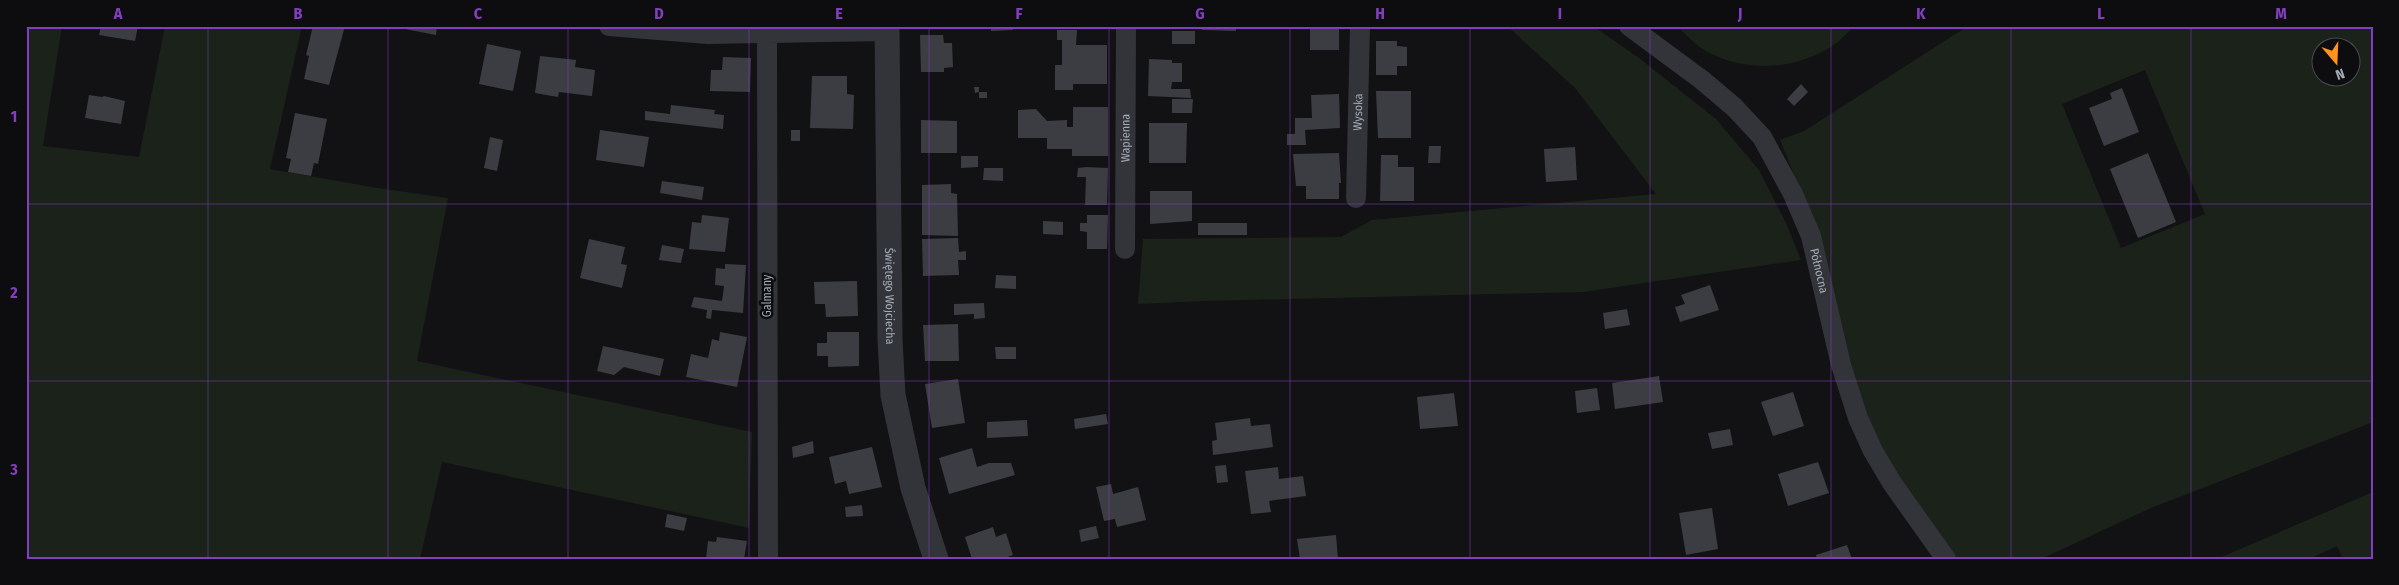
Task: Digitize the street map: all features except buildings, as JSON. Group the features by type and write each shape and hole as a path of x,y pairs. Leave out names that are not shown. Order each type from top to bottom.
{"street":[{"path":"610,26 708,34 887,29"},
{"name":"Wapienna","path":"1125,249 1126,26"},
{"name":"Wysoka","path":"1356,198 1360,26"},
{"name":"Północna","path":"1629,26 1702,80 1734,107 1762,137 1793,194 1811,236 1841,365 1858,418 1873,451 1892,483 1946,559"},
{"name":"Świętego Wojciecha","path":"887,29 890,340 893,395 913,488 936,559"},
{"name":"Galmany","path":"767,33 768,559"}],"shaded area":[{"path":"26,26 62,26 43,146 139,157 165,26 302,26 270,169 377,188 448,198 417,361 752,432 749,528 442,462 420,559 26,559"},
{"path":"1507,26 1593,26 1639,58 1716,119 1759,170 1787,225 1801,260 1583,292 1138,304 1143,239 1341,237 1372,220 1656,194 1575,88"},
{"path":"1676,26 1854,26 1834,45 1817,55 1785,64 1769,66 1737,63 1721,58 1702,49"},
{"path":"1968,26 2373,26 2373,422 2151,508 2041,559 1955,559 1894,472 1859,404 1812,220 1780,140 1804,131","holes":["2145,70 2205,214 2121,248 2062,104"]},
{"path":"2373,492 2373,559 2343,559 2337,546 2309,559 2217,559"}]}
